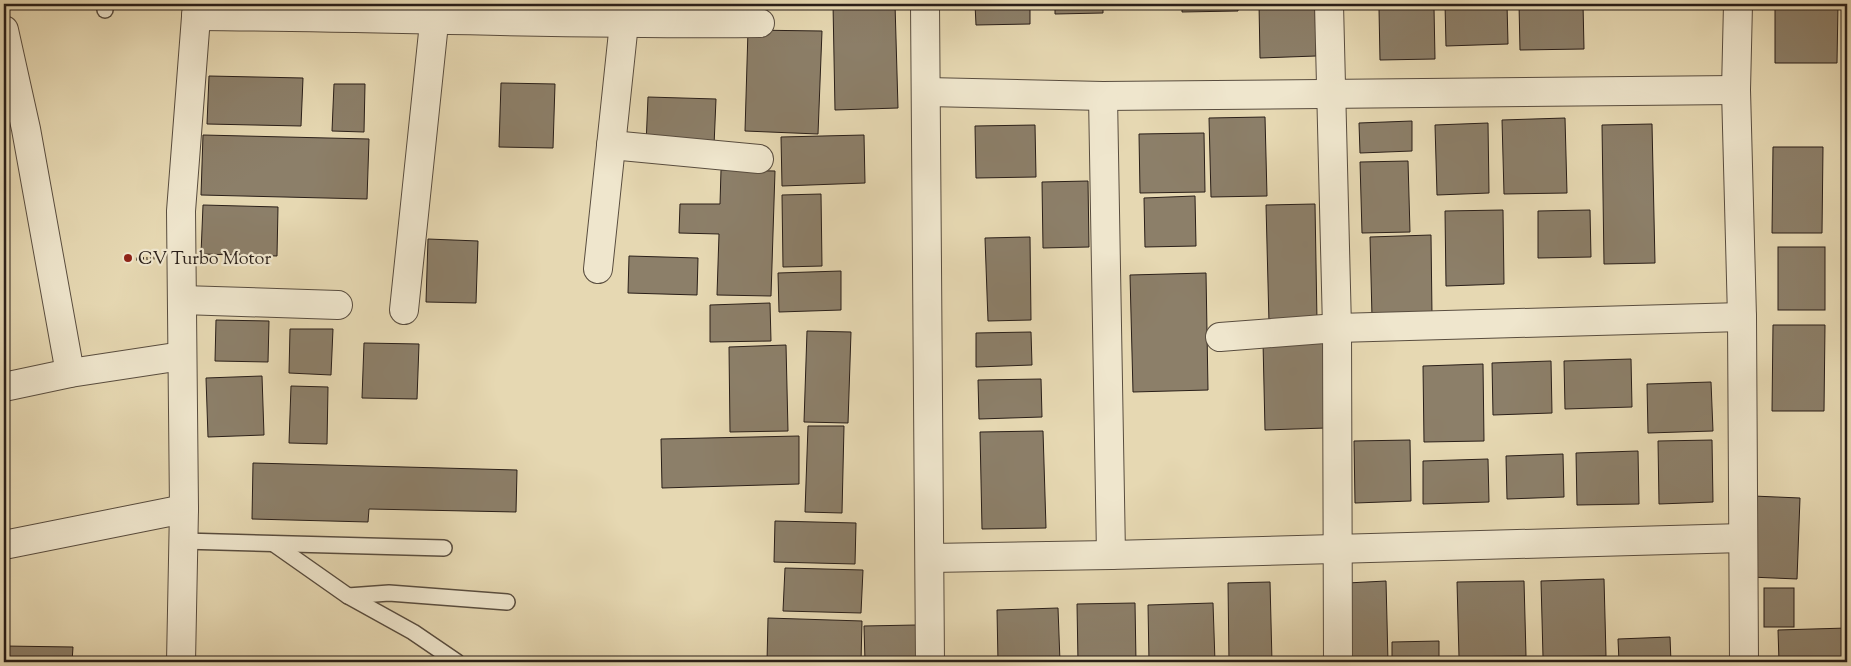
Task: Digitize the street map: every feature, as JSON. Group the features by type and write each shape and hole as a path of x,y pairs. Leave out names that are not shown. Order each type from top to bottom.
{"street":[{"path":"925,4 930,662"},
{"path":"1329,4 1337,328 1338,662"},
{"path":"1738,4 1736,90 1742,317 1744,662"},
{"path":"181,662 184,508 181,211 197,10 625,14 760,23"},
{"path":"404,310 435,11"},
{"path":"598,269 625,14"},
{"path":"4,30 28,139 70,373"},
{"path":"927,92 1103,96 1736,90"},
{"path":"1103,96 1111,555"},
{"path":"611,145 759,159"},
{"path":"182,300 338,305"},
{"path":"1220,337 1337,328 1742,317"},
{"path":"4,387 70,373 182,356"},
{"path":"4,545 184,508"},
{"path":"930,558 1337,550 1743,538"}],"lane":[{"path":"183,541 444,548"},
{"path":"274,544 348,596 412,632 457,662"},
{"path":"348,596 389,594 507,602"}],"building":[{"path":"508,4 580,4 580,16 508,14"},
{"path":"660,4 711,4 711,21 659,19"},
{"path":"833,4 895,4 898,108 835,110"},
{"path":"975,4 1030,4 1030,24 976,25"},
{"path":"1055,4 1103,4 1103,13 1055,14"},
{"path":"1130,4 1177,4 1177,7 1130,8"},
{"path":"1182,4 1238,4 1238,11 1182,12"},
{"path":"1259,4 1315,4 1316,56 1260,58"},
{"path":"1445,4 1507,4 1508,44 1446,46"},
{"path":"1519,4 1583,4 1584,49 1520,50"},
{"path":"1775,4 1838,4 1837,63 1775,63"},
{"path":"1434,8 1435,59 1380,60 1379,9"},
{"path":"748,30 822,31 818,134 745,131"},
{"path":"209,76 303,78 301,126 207,124"},
{"path":"501,83 555,84 553,148 499,147"},
{"path":"334,84 365,84 364,132 332,131"},
{"path":"648,97 716,99 714,146 646,145"},
{"path":"1265,117 1267,196 1211,197 1209,118"},
{"path":"1565,118 1567,193 1504,194 1502,120"},
{"path":"1412,121 1412,151 1360,153 1359,123"},
{"path":"1488,123 1489,193 1437,195 1435,125"},
{"path":"1652,124 1655,263 1604,264 1602,125"},
{"path":"1035,125 1036,177 976,178 975,126"},
{"path":"1204,133 1205,192 1140,193 1139,134"},
{"path":"203,135 369,139 367,199 201,195"},
{"path":"864,135 865,183 782,186 781,137"},
{"path":"1773,147 1823,147 1822,233 1772,233"},
{"path":"1408,161 1410,232 1362,233 1360,162"},
{"path":"721,170 775,171 771,296 717,295 719,234 679,233 680,204 720,204"},
{"path":"1088,181 1089,247 1043,248 1042,182"},
{"path":"821,194 822,266 783,267 782,195"},
{"path":"1195,196 1196,246 1145,247 1144,198"},
{"path":"1315,204 1317,321 1269,323 1266,205"},
{"path":"203,205 278,207 277,256 201,254"},
{"path":"1503,210 1504,284 1446,286 1445,211"},
{"path":"1590,210 1591,257 1538,258 1538,211"},
{"path":"1431,235 1432,315 1372,317 1370,237"},
{"path":"1030,237 1031,320 988,321 985,238"},
{"path":"428,239 478,241 476,303 426,302"},
{"path":"1778,247 1825,247 1825,310 1778,310"},
{"path":"629,256 698,258 697,295 628,293"},
{"path":"841,271 841,310 779,312 778,273"},
{"path":"1206,273 1208,390 1133,392 1130,275"},
{"path":"770,303 771,341 710,342 710,305"},
{"path":"216,320 269,321 268,362 215,361"},
{"path":"1773,325 1825,325 1824,411 1772,411"},
{"path":"290,329 333,329 331,375 289,373"},
{"path":"807,331 851,332 848,423 804,422"},
{"path":"1031,332 1032,365 976,367 976,333"},
{"path":"1324,341 1326,428 1265,430 1263,342"},
{"path":"364,343 419,344 417,399 362,398"},
{"path":"786,345 788,431 730,432 729,347"},
{"path":"1631,359 1632,407 1565,409 1564,361"},
{"path":"1551,361 1552,413 1493,415 1492,363"},
{"path":"1483,364 1484,441 1424,442 1423,366"},
{"path":"262,376 264,435 208,437 206,378"},
{"path":"1041,379 1042,417 979,419 978,380"},
{"path":"1711,382 1713,431 1648,433 1647,384"},
{"path":"291,386 328,387 327,444 289,443"},
{"path":"808,426 844,426 842,513 805,512"},
{"path":"1043,431 1046,528 982,529 980,432"},
{"path":"799,436 799,484 662,488 661,439"},
{"path":"1410,440 1411,501 1355,503 1354,441"},
{"path":"1712,440 1713,502 1659,504 1658,441"},
{"path":"1638,451 1639,504 1577,505 1576,453"},
{"path":"1563,454 1564,497 1507,499 1506,456"},
{"path":"1488,459 1489,502 1423,504 1423,461"},
{"path":"253,463 517,470 516,512 369,509 368,522 252,519"},
{"path":"1753,496 1800,498 1797,579 1750,577"},
{"path":"775,521 856,523 855,564 774,562"},
{"path":"785,568 863,570 861,613 783,611"},
{"path":"1604,579 1606,656 1543,657 1541,581"},
{"path":"1386,581 1388,662 1349,662 1347,583"},
{"path":"1524,581 1526,656 1459,657 1457,582"},
{"path":"1270,582 1272,662 1229,662 1228,583"},
{"path":"1764,588 1794,588 1794,627 1764,627"},
{"path":"1135,603 1136,662 1078,662 1077,604"},
{"path":"1213,603 1215,662 1149,662 1148,605"},
{"path":"1058,608 1060,662 998,662 997,610"},
{"path":"768,618 862,621 861,662 767,662"},
{"path":"916,625 917,662 865,662 864,626"},
{"path":"1847,628 1847,662 1779,662 1778,630"},
{"path":"1670,637 1671,662 1619,662 1618,639"},
{"path":"1439,641 1439,662 1392,662 1392,642"},
{"path":"4,646 73,647 72,662 4,662"}],"place":[{"name":"CV Turbo Motor","path":"128,258"}]}
